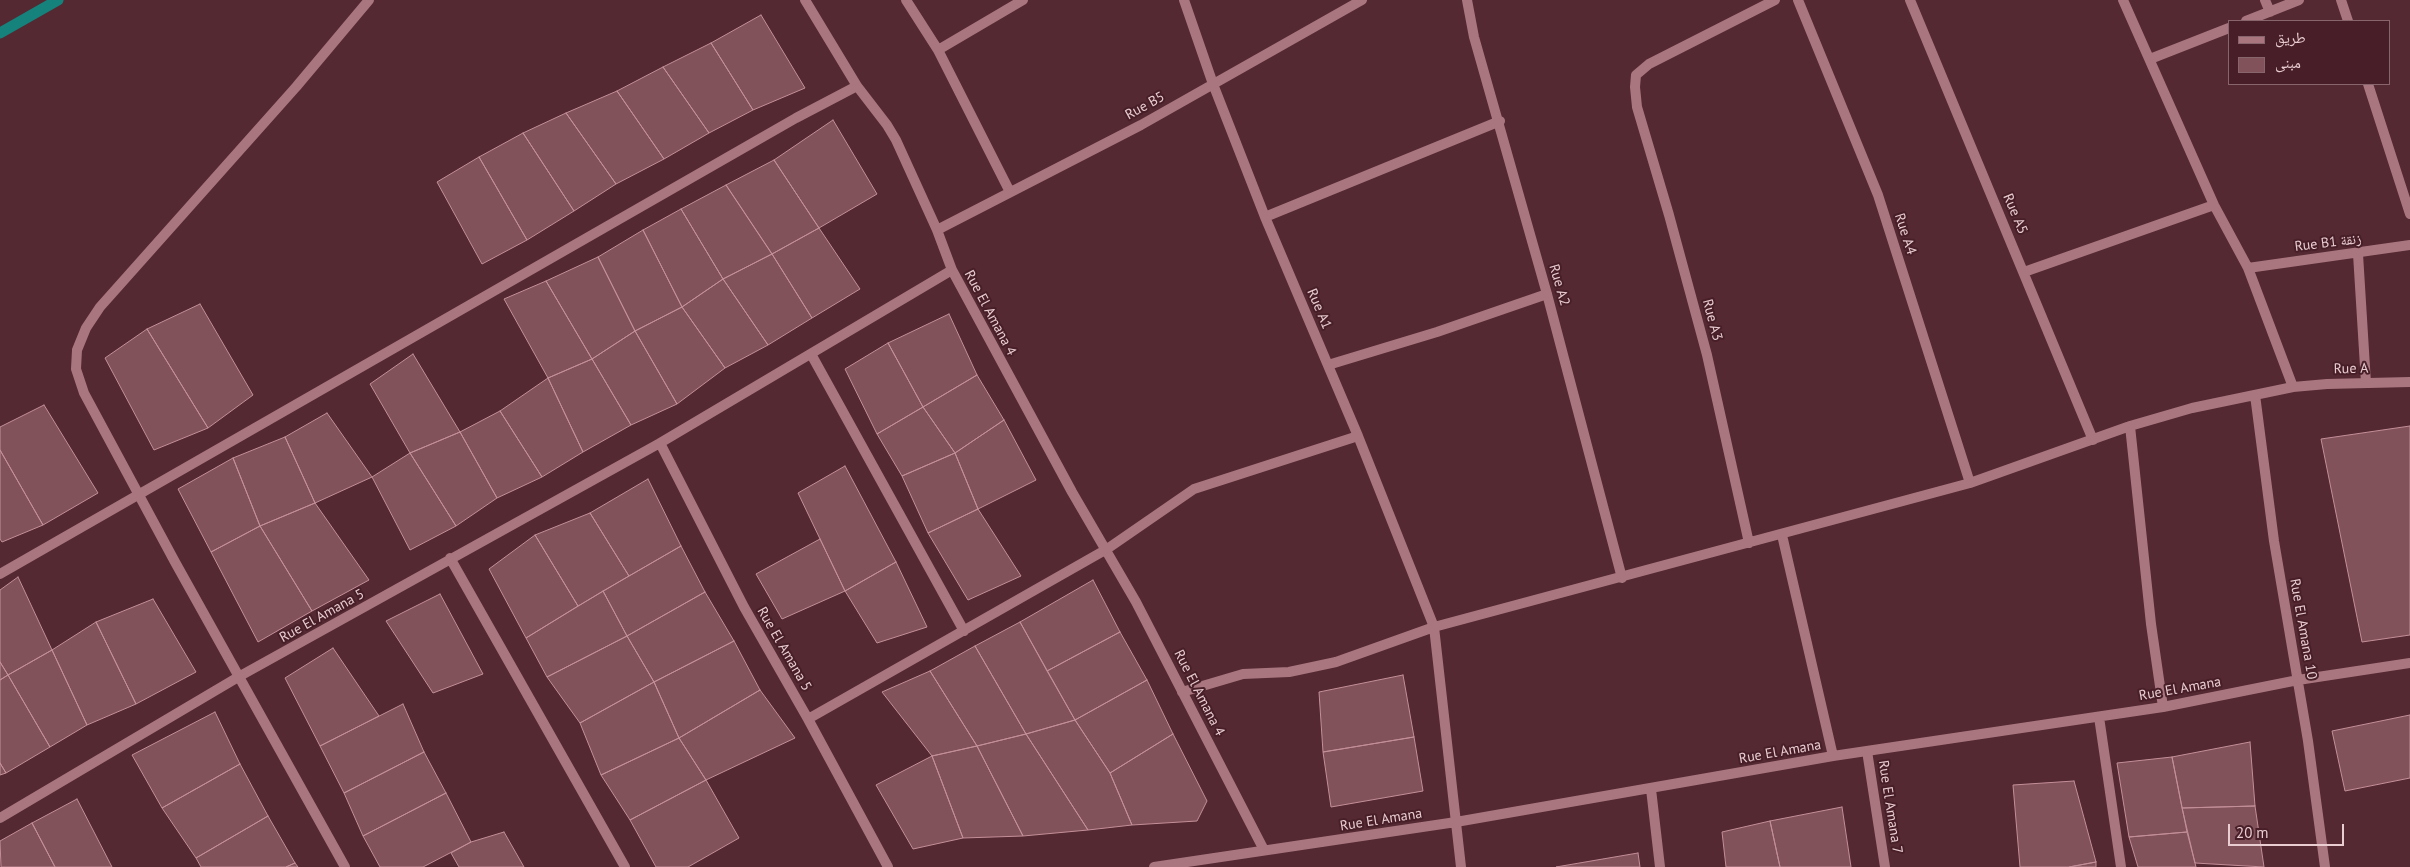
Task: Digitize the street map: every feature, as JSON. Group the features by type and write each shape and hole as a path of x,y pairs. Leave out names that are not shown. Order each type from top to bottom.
{"street":[{"path":"345,867 175,562 84,393 76,369 77,350 86,328 100,308 296,87 369,0"},
{"name":"Rue El Amana 4","path":"805,0 857,86 896,140 937,230 952,270 1072,492 1107,549 1264,850"},
{"path":"906,0 938,50 1010,192"},
{"path":"938,50 1023,0"},
{"name":"Rue A1","path":"1184,0 1213,84 1265,217 1358,436 1434,627 1461,867"},
{"name":"Rue B5","path":"937,230 1141,125 1362,0"},
{"name":"Rue A2","path":"1466,0 1474,37 1500,121 1548,294 1622,578"},
{"name":"Rue A3","path":"1749,542 1707,354 1637,107 1635,87 1636,75 1649,64 1775,0"},
{"name":"Rue A4","path":"1798,0 1878,195 1970,482"},
{"name":"Rue A5","path":"1910,0 2093,440"},
{"path":"2123,0 2214,205 2248,268 2293,387"},
{"path":"2265,0 2270,12"},
{"path":"2249,20 2299,0"},
{"path":"2341,0 2348,20"},
{"path":"2150,59 2228,28"},
{"path":"2368,85 2410,214"},
{"path":"0,574 787,123 857,86"},
{"path":"1265,217 1500,121"},
{"path":"2024,272 2214,205"},
{"name":"Rue B1 زنقة","path":"2248,268 2308,258 2358,254 2410,245"},
{"path":"2358,254 2366,383"},
{"name":"Rue El Amana 5","path":"0,818 240,676 660,443 952,270"},
{"path":"1328,365 1437,332 1548,294"},
{"path":"811,354 964,630"},
{"name":"Rue A","path":"1182,692 1243,674 1289,672 1336,662 1434,627 1622,578 1749,542 1782,535 1970,482 2130,426 2192,408 2293,387 2410,382"},
{"name":"Rue El Amana 10","path":"2255,395 2274,541 2298,680 2325,867"},
{"path":"2130,426 2151,624 2163,707"},
{"path":"808,719 1107,549 1194,489 1358,436"},
{"name":"Rue El Amana 5","path":"660,443 744,607 808,719 888,867"},
{"path":"1782,535 1833,756"},
{"path":"450,558 625,867"},
{"name":"Rue El Amana","path":"1154,867 1456,822 1833,756 2163,707 2298,680 2410,663"},
{"path":"2099,717 2121,867"},
{"name":"Rue El Amana 7","path":"1867,752 1885,867"},
{"path":"1651,789 1660,867"}],"building":[{"path":"761,15 805,88 753,110 711,43"},
{"path":"711,43 753,110 709,133 663,67"},
{"path":"663,67 709,133 664,159 617,91"},
{"path":"617,91 664,159 616,184 566,113"},
{"path":"566,113 616,184 574,211 523,133"},
{"path":"833,120 877,194 819,228 774,160"},
{"path":"523,133 574,211 527,240 479,157"},
{"path":"479,157 527,240 482,264 437,182"},
{"path":"774,160 819,228 772,254 726,185"},
{"path":"726,185 772,254 723,279 681,209"},
{"path":"681,209 723,279 682,307 643,230"},
{"path":"819,228 860,289 812,318 772,254"},
{"path":"643,230 682,307 635,331 598,257"},
{"path":"772,254 812,318 768,345 723,279"},
{"path":"598,257 635,331 592,359 546,281"},
{"path":"723,279 768,345 725,368 682,307"},
{"path":"546,281 592,359 548,378 504,299"},
{"path":"200,304 253,395 208,428 147,329"},
{"path":"682,307 725,368 677,404 635,331"},
{"path":"949,314 977,375 923,407 888,343"},
{"path":"147,329 208,428 154,450 105,358"},
{"path":"635,331 677,404 631,425 592,359"},
{"path":"888,343 923,407 877,434 845,369"},
{"path":"413,354 460,432 410,453 370,384"},
{"path":"592,359 631,425 583,452 548,378"},
{"path":"977,375 1004,420 955,453 923,407"},
{"path":"548,378 583,452 542,477 500,411"},
{"path":"44,405 98,493 43,525 0,450 0,427"},
{"path":"923,407 955,453 902,476 877,434"},
{"path":"500,411 542,477 497,498 460,432"},
{"path":"327,413 372,477 315,503 285,437"},
{"path":"1004,420 1036,480 978,509 955,453"},
{"path":"2410,426 2410,635 2362,642 2321,439"},
{"path":"460,432 497,498 456,526 410,453"},
{"path":"285,437 315,503 260,526 233,458"},
{"path":"0,450 43,525 2,542 0,539"},
{"path":"410,453 456,526 410,550 372,477"},
{"path":"955,453 978,509 928,533 902,476"},
{"path":"233,458 260,526 211,552 178,489"},
{"path":"845,466 896,562 845,591 798,493"},
{"path":"648,479 681,546 629,576 590,513"},
{"path":"315,503 369,580 312,611 260,526"},
{"path":"978,509 1021,576 968,600 928,533"},
{"path":"590,513 629,576 578,606 535,535"},
{"path":"260,526 312,611 258,642 211,552"},
{"path":"535,535 578,606 526,638 489,569"},
{"path":"820,539 845,591 782,619 756,574"},
{"path":"681,546 705,592 627,636 603,591"},
{"path":"896,562 927,627 877,643 845,591"},
{"path":"18,577 52,650 8,675 0,662 0,590"},
{"path":"1093,580 1120,632 1047,671 1020,622"},
{"path":"603,591 627,636 547,677 526,638"},
{"path":"705,592 734,641 654,682 627,636"},
{"path":"440,594 483,674 433,693 386,621"},
{"path":"153,599 196,672 136,704 96,622"},
{"path":"96,622 136,704 87,725 52,650"},
{"path":"1020,622 1075,720 1026,734 975,646"},
{"path":"1120,632 1147,680 1075,720 1047,671"},
{"path":"627,636 654,682 580,723 547,677"},
{"path":"734,641 760,690 679,738 654,682"},
{"path":"975,646 1026,734 977,746 930,671"},
{"path":"333,648 379,716 320,746 285,678"},
{"path":"52,650 87,725 50,747 8,675"},
{"path":"0,662 8,675 0,680"},
{"path":"930,671 977,746 932,756 882,692"},
{"path":"8,675 50,747 6,773 0,763 0,680"},
{"path":"1403,675 1414,737 1323,752 1319,692"},
{"path":"1147,680 1173,734 1110,773 1075,720"},
{"path":"654,682 679,738 601,775 580,723"},
{"path":"760,690 795,738 706,780 679,738"},
{"path":"403,704 424,752 344,793 320,746"},
{"path":"215,712 240,764 162,808 132,755"},
{"path":"2410,715 2410,778 2345,791 2332,731"},
{"path":"1075,720 1110,773 1132,825 1088,830 1026,734"},
{"path":"1026,734 1088,830 1023,836 977,746"},
{"path":"1173,734 1207,801 1197,821 1132,825 1110,773"},
{"path":"1414,737 1423,791 1331,807 1323,752"},
{"path":"679,738 706,780 630,820 601,775"},
{"path":"2250,742 2255,806 2182,808 2172,757"},
{"path":"977,746 1023,836 963,838 932,756"},
{"path":"424,752 446,793 363,836 344,793"},
{"path":"932,756 963,838 913,849 876,785"},
{"path":"2172,757 2187,832 2129,837 2117,763"},
{"path":"0,763 6,773 0,775"},
{"path":"240,764 268,816 196,858 162,808"},
{"path":"706,780 739,838 688,867 656,867 630,820"},
{"path":"2074,781 2096,862 2069,867 2020,867 2013,785"},
{"path":"446,793 471,842 423,867 380,867 363,836"},
{"path":"77,799 112,867 55,867 32,823"},
{"path":"2255,806 2264,867 2195,863 2182,808"},
{"path":"1842,807 1851,867 1780,867 1770,821"},
{"path":"268,816 295,863 286,867 201,867 196,858"},
{"path":"1770,821 1780,867 1726,867 1722,832"},
{"path":"32,823 55,867 1,867 0,841"},
{"path":"504,832 524,867 459,867 451,853 471,842"},
{"path":"2187,832 2196,867 2138,867 2129,837"},
{"path":"1638,853 1640,867 1556,867"},
{"path":"2096,862 2096,867 2069,867"},
{"path":"295,863 298,867 286,867"}],"waterway":[{"path":"0,33 58,0"}]}
